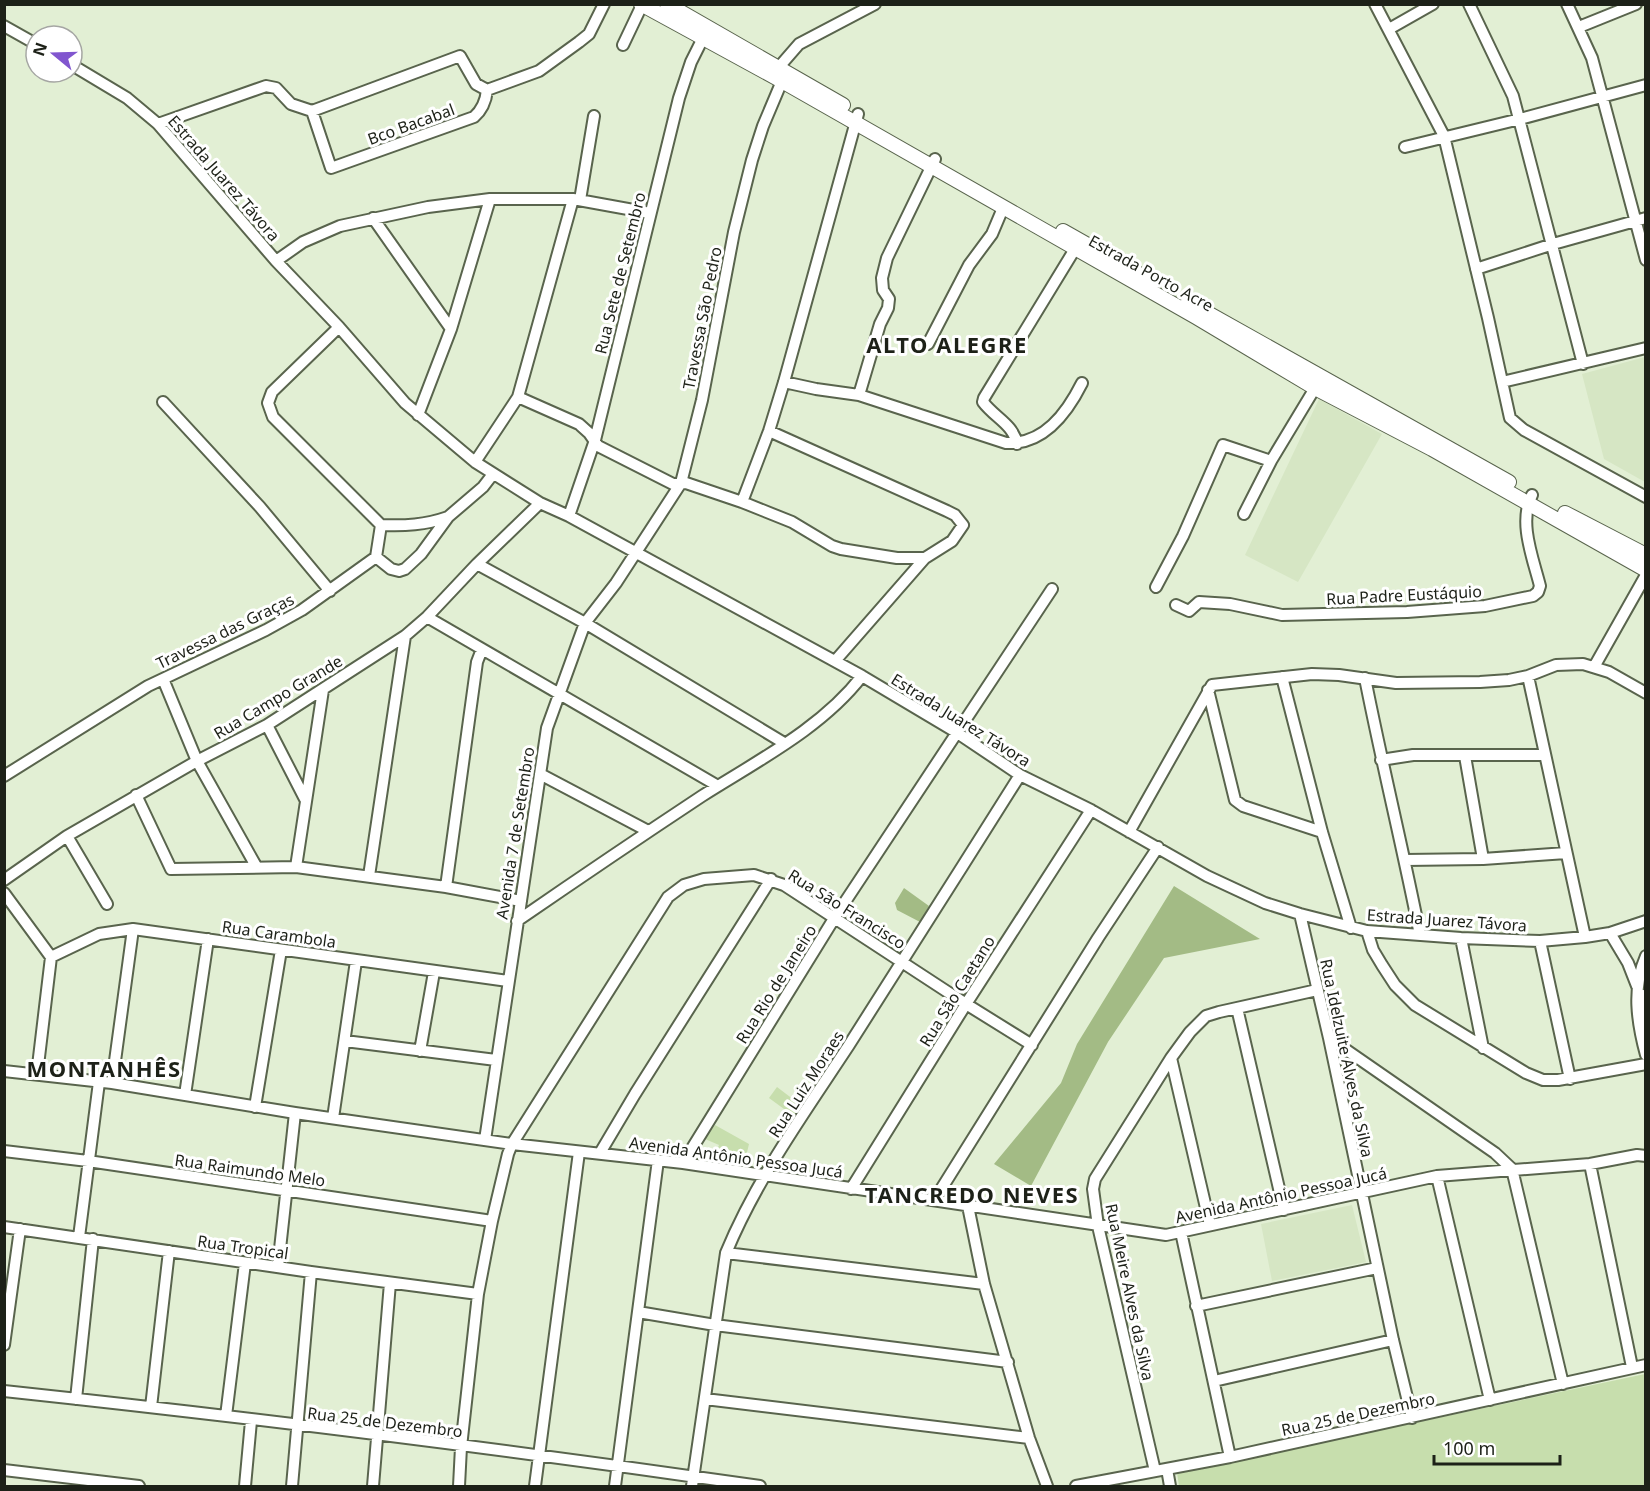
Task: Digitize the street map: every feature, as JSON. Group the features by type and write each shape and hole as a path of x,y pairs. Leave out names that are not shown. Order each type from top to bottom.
{"main road":[{"name":"Estrada Porto Acre","path":"667,4 705,33"},
{"name":"Estrada Porto Acre","path":"641,5 705,33 780,74 1077,245 1530,499 1646,570"},
{"name":"Estrada Porto Acre","path":"933,163 1003,208 1077,245 1314,388 1530,499 1646,555"}],"street":[{"path":"159,124 266,86 279,90 291,104 312,111 460,56 476,84 487,90 539,71 579,42 589,33 604,4"},
{"name":"Travessa São Pedro","path":"635,552 681,483 702,400 734,232 780,74 799,44 875,4"},
{"path":"1375,4 1444,136 1510,418 1524,430 1646,497"},
{"path":"1389,29 1433,4"},
{"path":"1469,4 1513,96 1583,364"},
{"path":"1567,4 1592,58 1641,219 1646,260"},
{"path":"1579,27 1636,4"},
{"path":"623,45 641,5"},
{"path":"4,26 24,37"},
{"name":"Rua Sete de Setembro","path":"569,516 595,440 679,98 691,62 705,33"},
{"name":"Estrada Juarez Távora","path":"84,72 127,98 159,124 276,261 339,327 405,403 475,462 540,503 569,516 862,676 956,732 1020,775 1091,810 1232,889 1300,914 1351,928 1461,938 1540,941 1610,933 1646,921"},
{"path":"1405,147 1646,85"},
{"name":"Bco Bacabal","path":"312,111 331,168 474,117 486,98 487,90"},
{"path":"475,462 518,397 577,200 594,116"},
{"path":"741,502 769,431 784,382 856,118"},
{"path":"859,395 880,324 888,308 889,299 883,290 882,279 887,258 933,163"},
{"path":"276,261 322,232 357,221 428,207 490,199 577,200 650,213"},
{"path":"418,415 451,329 490,199"},
{"path":"928,344 969,265 992,234 1003,208"},
{"path":"373,218 451,329"},
{"path":"1476,269 1641,219"},
{"path":"1017,444 1012,430 987,408 983,402 984,398 1077,245"},
{"path":"339,327 272,392 268,399 273,417 381,525 409,527 430,524 448,517"},
{"path":"1502,382 1646,348"},
{"path":"784,382 859,395 1006,443 1017,444 1036,436 1063,416 1082,383"},
{"path":"1244,514 1271,461 1314,388"},
{"path":"518,397 579,424 601,448 673,484 686,483 741,502 792,522 832,546 897,558 925,558"},
{"path":"163,402 260,507 330,591"},
{"path":"769,431 955,515 963,525 952,541 925,558 835,661"},
{"path":"1156,587 1183,536 1223,445 1271,461"},
{"path":"381,525 376,557 391,569 399,571 405,569 421,554 448,517 483,488 493,474"},
{"name":"Rua Padre Eustáquio","path":"1176,605 1189,611 1199,602 1230,604 1282,615 1407,612 1485,606 1533,596 1538,592 1540,586 1525,520 1530,499"},
{"name":"Rua Campo Grande","path":"4,880 67,836 197,761 267,725 405,636 540,503"},
{"name":"Avenida 7 de Setembro","path":"485,1140 516,921 547,728 585,623 616,583 635,552"},
{"name":"Travessa das Graças","path":"4,776 148,686 266,630 302,610 376,557"},
{"path":"477,564 585,623 784,743"},
{"path":"1594,667 1646,575"},
{"name":"Rua Rio de Janeiro","path":"683,1163 835,917 1052,589"},
{"path":"427,616 718,786"},
{"path":"369,876 405,636"},
{"path":"446,887 477,662 482,649"},
{"path":"1210,688 1282,676 1312,674 1396,683 1480,682 1528,676 1556,665 1583,664 1609,672 1646,693"},
{"path":"516,921 826,714 842,701 862,676"},
{"path":"1282,676 1322,832 1351,928"},
{"path":"1528,676 1585,937"},
{"path":"1365,678 1420,935"},
{"path":"163,679 197,761 256,866"},
{"path":"1129,832 1210,688"},
{"path":"1210,688 1235,800 1243,806 1322,832"},
{"path":"296,867 323,690"},
{"path":"267,725 305,800"},
{"path":"1381,760 1413,755 1545,755"},
{"path":"1465,756 1483,859"},
{"path":"540,774 648,831"},
{"name":"Rua Luiz Moraes","path":"692,1482 726,1253 744,1212 764,1176 903,962 1020,775"},
{"path":"136,795 171,869 296,867 446,887 521,901"},
{"name":"Rua São Caetano","path":"851,1189 966,1004 1091,810"},
{"path":"67,836 107,904"},
{"path":"934,1199 1158,847"},
{"path":"1405,860 1483,859 1566,853"},
{"name":"Rua São Francisco","path":"459,1486 461,1446 478,1294 492,1221 512,1144 668,897 684,885 704,879 754,875 771,879 835,917 1032,1045"},
{"path":"600,1153 771,879"},
{"path":"4,893 51,957 37,1074"},
{"name":"Rua Idelzuite Alves da Silva","path":"1300,914 1412,1418"},
{"path":"112,1083 133,929"},
{"name":"Rua Carambola","path":"51,957 99,934 133,929 508,981"},
{"path":"1367,931 1373,950 1382,965 1395,985 1415,1005 1526,1073 1543,1080 1570,1079 1646,1064"},
{"path":"1610,933 1641,984 1646,1017"},
{"path":"1461,938 1483,1048"},
{"path":"185,1095 208,939"},
{"path":"1540,941 1570,1079"},
{"path":"255,1107 281,950"},
{"path":"1646,956 1638,1020 1646,1055"},
{"path":"333,1118 356,961"},
{"path":"420,1051 434,972"},
{"name":"Rua Meire Alves da Silva","path":"1155,1471 1098,1226 1093,1189 1095,1179 1171,1058 1198,1022 1206,1016 1317,990"},
{"path":"1237,1008 1284,1210"},
{"path":"1329,1038 1495,1153 1512,1169 1563,1384"},
{"path":"345,1041 496,1060"},
{"path":"1171,1058 1210,1226"},
{"name":"Avenida Antônio Pessoa Jucá","path":"4,1071 112,1083 255,1107 512,1144 683,1163 1166,1235 1437,1176 1590,1164 1643,1154"},
{"path":"79,1237 99,1082"},
{"path":"278,1267 295,1113"},
{"name":"Rua Raimundo Melo","path":"4,1151 88,1161 492,1221"},
{"path":"535,1486 579,1152"},
{"path":"615,1486 658,1160"},
{"path":"1590,1164 1632,1367"},
{"path":"1437,1176 1490,1400"},
{"path":"968,1206 984,1284 1029,1438 1047,1486"},
{"name":"Rua Tropical","path":"4,1227 245,1263 478,1294"},
{"path":"4,1345 7,1307 20,1229"},
{"path":"1181,1232 1230,1457"},
{"path":"76,1399 93,1239"},
{"path":"151,1407 169,1251"},
{"path":"726,1253 984,1284"},
{"path":"226,1416 245,1263"},
{"path":"1197,1306 1377,1268"},
{"path":"292,1486 311,1272"},
{"path":"373,1486 390,1282"},
{"path":"638,1312 715,1325 1008,1362"},
{"path":"1214,1381 1393,1340"},
{"name":"Rua 25 de Dezembro","path":"1076,1486 1106,1484 1155,1471 1412,1418 1646,1365"},
{"name":"Rua 25 de Dezembro","path":"4,1391 618,1465 692,1482 760,1486"},
{"path":"705,1399 1029,1438"},
{"path":"245,1486 251,1421"},
{"path":"1167,1469 1170,1486"},
{"path":"4,1470 110,1485 139,1486"},
{"path":"31,1474 32,1486"}],"shaded area":[{"path":"1646,357 1645,482 1604,459 1582,374"},
{"path":"1319,399 1382,434 1298,582 1245,555"},
{"path":"1174,886 1260,939 1164,958 1108,1042 1031,1186 994,1164 1061,1083 1077,1044"},
{"path":"904,888 929,906 920,922 897,910 895,903"},
{"path":"777,1087 802,1106 795,1117 769,1098"},
{"path":"715,1125 749,1144 744,1165 714,1157 719,1145 705,1139"},
{"path":"1352,1205 1366,1262 1272,1281 1261,1224"},
{"path":"1645,1374 1645,1486 1179,1486 1177,1473"}],"district":[{"name":"ALTO ALEGRE","path":"947,345"},
{"name":"MONTANHÊS","path":"104,1069"},
{"name":"TANCREDO NEVES","path":"972,1195"}]}
